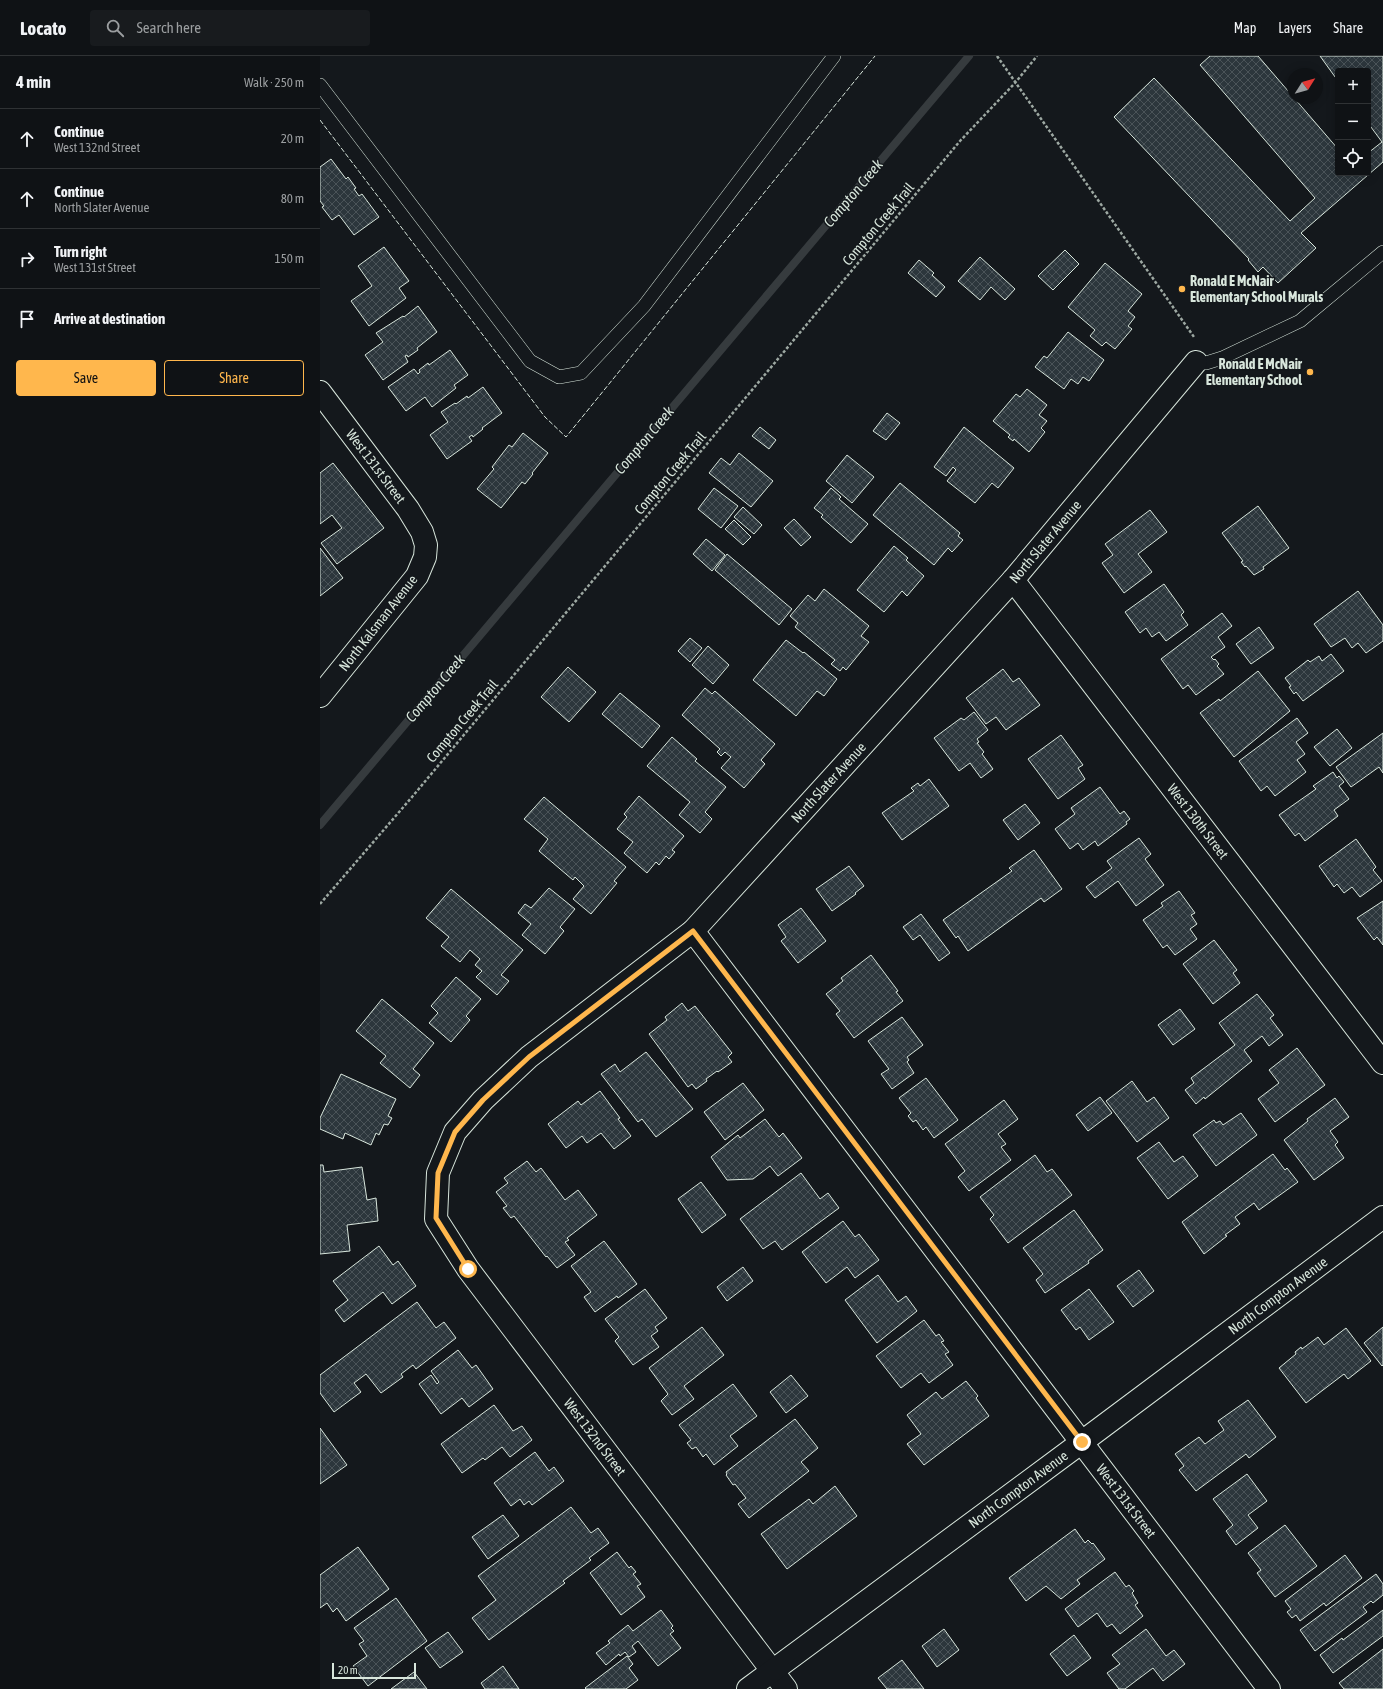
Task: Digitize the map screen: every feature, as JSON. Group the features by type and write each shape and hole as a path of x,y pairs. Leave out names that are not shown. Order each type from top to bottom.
{"street":[{"name":"North Slater Avenue","path":"438,1173 455,1132 483,1100 529,1057 693,931 1013,580 1196,362"},
{"name":"West 131st Street","path":"320,392 408,509 422,532 426,545"},
{"name":"North Kalsman Avenue","path":"320,696 417,576 425,558 426,545"},
{"name":"West 130th Street","path":"1013,580 1383,1063"},
{"name":"West 131st Street","path":"693,931 1269,1689"},
{"name":"West 132nd Street","path":"438,1173 436,1218 468,1269 786,1689"},
{"name":"North Compton Avenue","path":"748,1689 1383,1217"}],"lane":[{"path":"320,85 530,361 559,377 581,373 644,306 834,56"},
{"path":"1196,362 1206,363 1222,358 1300,321 1383,252"}],"path":[{"path":"997,56 1200,345 1196,362"},
{"name":"Compton Creek Trail","path":"320,904 412,797 960,141 1015,83 1037,56"}],"building":[{"path":"1210,56 1258,56 1287,90 1287,104 1299,104 1335,146 1335,176 1367,176 1301,233 1316,248 1278,283 1263,267 1258,272 1248,260 1249,259 1114,117 1154,78 1290,221 1315,198 1200,65"},
{"path":"1320,56 1383,56 1383,162 1371,172 1371,151 1382,142 1371,127 1371,68 1335,68 1335,77"},
{"path":"331,159 346,179 348,177 356,188 354,189 359,196 362,194 379,217 354,235 339,215 332,220 322,207 324,206 320,201 320,167"},
{"path":"384,247 409,281 399,288 406,298 369,326 351,301 372,286 358,266"},
{"path":"1065,250 1079,264 1053,290 1038,276"},
{"path":"980,257 1015,289 1005,300 991,287 980,300 958,281"},
{"path":"919,260 934,273 932,275 945,287 936,297 908,273"},
{"path":"1105,263 1142,294 1128,311 1135,317 1128,326 1132,329 1115,349 1106,342 1102,346 1090,336 1095,330 1068,307"},
{"path":"418,306 437,332 417,348 418,350 408,357 407,355 405,356 408,362 383,380 365,355 383,342 376,333 403,316 404,317"},
{"path":"1068,332 1104,360 1089,381 1083,377 1078,384 1071,379 1064,389 1035,367 1044,356 1047,358"},
{"path":"450,350 468,375 454,385 456,388 432,407 425,397 406,411 388,387 414,369 418,374 420,372 419,370 428,363 429,365"},
{"path":"483,387 502,413 473,437 472,435 469,437 472,441 447,459 430,435 448,422 441,412 467,396 468,398"},
{"path":"1027,389 1047,405 1039,415 1047,421 1041,428 1045,432 1029,452 1014,439 1013,441 1008,437 1010,435 993,421 1016,394 1020,397"},
{"path":"887,413 900,423 886,440 873,431"},
{"path":"760,427 776,440 769,449 752,436"},
{"path":"964,427 1014,468 998,488 992,483 975,503 947,481 956,470 953,467 946,476 934,467"},
{"path":"523,433 548,453 525,484 522,482 501,508 477,489 494,469 492,467 509,445 512,447"},
{"path":"739,453 773,481 751,507 709,473 721,458 730,465"},
{"path":"847,455 874,477 852,503 826,481"},
{"path":"333,463 384,528 337,564 321,543 342,528 332,515 320,524 320,473"},
{"path":"900,483 960,533 958,536 963,540 952,552 948,548 934,565 873,515"},
{"path":"714,488 738,506 721,528 698,509"},
{"path":"831,488 841,497 839,499 868,524 851,543 821,517 823,515 814,508"},
{"path":"1258,506 1289,548 1263,567 1264,569 1254,575 1241,562 1243,561 1222,533"},
{"path":"743,507 762,525 754,534 734,517"},
{"path":"1150,510 1167,532 1138,554 1152,572 1124,593 1102,563 1113,555 1105,544"},
{"path":"794,519 811,537 801,546 784,528"},
{"path":"734,520 751,537 743,545 725,529"},
{"path":"706,539 725,555 712,571 693,554"},
{"path":"894,546 908,558 906,560 924,576 907,596 902,591 884,612 857,590"},
{"path":"320,548 343,578 320,596"},
{"path":"727,554 792,609 779,625 715,570"},
{"path":"1164,584 1184,612 1181,615 1188,625 1166,641 1159,632 1152,637 1146,628 1140,633 1125,612"},
{"path":"824,589 869,626 861,636 869,642 846,670 843,667 840,671 831,664 835,660 795,627 798,623 790,616 808,595 815,601"},
{"path":"1358,591 1383,625 1383,641 1366,653 1358,643 1352,648 1345,638 1331,647 1314,624"},
{"path":"1222,613 1232,626 1218,637 1225,647 1211,657 1219,664 1217,666 1224,674 1196,695 1188,685 1183,689 1161,659"},
{"path":"1259,627 1274,648 1251,664 1236,644"},
{"path":"690,638 702,648 690,662 678,651"},
{"path":"786,640 803,653 804,652 837,679 824,696 817,691 796,716 753,680"},
{"path":"708,646 729,665 713,684 692,665"},
{"path":"1331,654 1344,671 1303,701 1296,692 1294,694 1289,687 1291,686 1285,678 1308,660 1310,662 1319,656 1322,661"},
{"path":"568,667 596,692 569,722 541,697"},
{"path":"1003,669 1013,682 1019,678 1040,705 1006,730 996,717 986,724 966,698"},
{"path":"1258,671 1290,711 1234,757 1200,713 1219,699 1220,701"},
{"path":"705,688 712,694 715,691 775,744 761,760 765,764 744,788 721,768 731,757 725,752 721,756 717,752 720,749 682,715"},
{"path":"620,693 660,726 642,748 602,714"},
{"path":"974,712 988,730 977,739 979,742 977,743 984,752 982,754 993,769 981,778 970,763 959,771 934,738 961,718 964,720"},
{"path":"1297,718 1308,733 1296,742 1305,754 1297,760 1306,772 1275,796 1267,786 1261,791 1239,761"},
{"path":"1337,729 1352,748 1330,766 1314,747"},
{"path":"1383,733 1383,773 1379,767 1351,787 1336,767"},
{"path":"1061,735 1083,765 1078,768 1085,779 1058,799 1028,759"},
{"path":"672,737 697,759 695,761 726,787 705,812 712,819 700,833 679,815 690,802 647,766"},
{"path":"1333,772 1337,778 1339,776 1344,782 1339,786 1349,799 1334,810 1338,816 1305,841 1299,833 1295,836 1279,815 1316,789 1313,786"},
{"path":"929,779 949,806 902,840 882,813 914,791 911,788 918,783 920,786"},
{"path":"1100,787 1120,814 1124,811 1130,819 1126,822 1127,824 1098,846 1095,841 1083,850 1078,843 1070,849 1055,829 1075,814 1071,808"},
{"path":"639,796 684,836 672,850 675,852 669,859 666,856 659,865 656,862 647,873 624,853 633,842 617,829 627,817 624,814"},
{"path":"544,797 626,867 614,881 617,883 591,914 573,899 584,886 575,877 573,880 539,851 548,839 524,819"},
{"path":"1025,804 1040,823 1018,840 1003,820"},
{"path":"1139,838 1151,854 1145,859 1164,885 1136,906 1118,881 1095,898 1086,887 1112,868 1107,861"},
{"path":"1356,839 1376,867 1373,870 1382,881 1360,897 1352,887 1344,893 1337,884 1334,887 1319,866"},
{"path":"1034,850 1062,889 1044,902 1041,898 968,951 958,936 956,938 943,920 1012,871 1009,868"},
{"path":"849,866 864,886 855,893 856,894 832,911 816,889"},
{"path":"549,888 575,909 560,927 564,931 545,954 522,935 531,924 518,913 525,904 531,908"},
{"path":"451,889 523,950 501,975 509,981 497,995 476,977 482,971 475,965 480,959 470,950 460,962 441,946 449,937 426,918"},
{"path":"1179,891 1195,913 1191,915 1197,924 1190,929 1197,939 1175,955 1167,945 1163,948 1143,920 1163,906 1161,903"},
{"path":"1383,901 1383,945 1377,937 1374,940 1357,918"},
{"path":"801,908 826,941 798,963 781,941 786,937 778,925"},
{"path":"921,914 950,953 939,961 920,935 913,940 903,927"},
{"path":"1214,940 1237,970 1233,973 1240,983 1213,1004 1183,964"},
{"path":"871,955 898,991 896,992 903,1001 854,1038 836,1014 840,1011 826,994 843,981 841,978"},
{"path":"456,977 481,999 466,1016 470,1020 451,1042 429,1023 438,1013 431,1006"},
{"path":"1257,994 1274,1015 1270,1018 1283,1035 1269,1046 1262,1036 1244,1050 1252,1061 1205,1099 1204,1097 1196,1104 1185,1090 1194,1083 1191,1078 1235,1045 1219,1023"},
{"path":"382,999 434,1043 413,1069 420,1075 410,1088 380,1063 386,1056 356,1031"},
{"path":"682,1003 688,1011 695,1006 732,1053 728,1057 732,1062 706,1079 707,1081 696,1089 692,1084 688,1087 649,1034 667,1020 665,1017"},
{"path":"1180,1009 1195,1029 1173,1045 1158,1025"},
{"path":"902,1017 923,1045 907,1057 909,1060 907,1062 914,1073 892,1089 881,1074 889,1069 868,1041"},
{"path":"1297,1048 1325,1085 1275,1122 1258,1099 1279,1083 1269,1070"},
{"path":"646,1052 693,1109 656,1137 642,1119 638,1122 601,1074 615,1064 620,1072"},
{"path":"341,1074 396,1099 388,1116 392,1118 388,1125 384,1124 379,1135 376,1133 371,1145 345,1133 343,1139 320,1129 320,1118"},
{"path":"926,1078 958,1120 934,1138 926,1127 923,1130 916,1120 913,1122 908,1116 911,1113 899,1098"},
{"path":"1132,1081 1147,1102 1154,1097 1169,1118 1137,1142 1106,1101"},
{"path":"743,1083 764,1110 725,1140 704,1112"},
{"path":"600,1091 631,1136 614,1149 601,1133 587,1143 582,1136 566,1148 548,1124 578,1101 581,1105"},
{"path":"1100,1097 1112,1113 1088,1131 1076,1115"},
{"path":"1335,1098 1349,1117 1330,1131 1338,1142 1335,1145 1344,1158 1314,1180 1284,1140 1308,1121 1307,1119"},
{"path":"1004,1100 1018,1119 998,1134 1006,1144 1001,1147 1011,1160 969,1191 958,1177 965,1171 945,1144"},
{"path":"1241,1113 1257,1135 1216,1166 1193,1135 1214,1120 1216,1123 1220,1121 1223,1125"},
{"path":"765,1119 779,1137 783,1133 802,1158 778,1176 770,1166 753,1179 727,1180 711,1157 738,1135 740,1138"},
{"path":"1159,1142 1174,1162 1183,1156 1198,1176 1168,1199 1137,1158"},
{"path":"1273,1154 1285,1170 1287,1168 1298,1182 1259,1210 1254,1203 1235,1217 1240,1224 1204,1254 1182,1222"},
{"path":"1035,1155 1047,1172 1052,1169 1072,1195 1008,1243 990,1219 994,1215 980,1197"},
{"path":"527,1161 536,1172 541,1168 565,1200 578,1190 597,1215 567,1238 569,1240 565,1242 575,1255 557,1268 547,1256 546,1257 514,1216 511,1218 503,1208 507,1206 496,1192 508,1183 504,1178"},
{"path":"320,1165 323,1165 324,1172 362,1167 367,1200 376,1198 378,1221 347,1225 350,1251 320,1254"},
{"path":"801,1173 820,1199 828,1193 839,1208 782,1250 775,1241 763,1249 740,1219"},
{"path":"701,1182 726,1215 702,1233 678,1199"},
{"path":"1074,1210 1103,1250 1088,1261 1089,1263 1045,1293 1036,1280 1043,1274 1023,1248"},
{"path":"843,1221 855,1237 859,1234 879,1260 855,1278 847,1267 826,1283 802,1252"},
{"path":"604,1241 637,1284 595,1312 584,1297 591,1292 571,1266"},
{"path":"379,1246 393,1265 398,1261 416,1286 392,1304 383,1292 344,1322 335,1310 348,1300 333,1281"},
{"path":"743,1267 753,1281 727,1301 717,1287"},
{"path":"1139,1270 1154,1291 1133,1307 1117,1286"},
{"path":"878,1275 898,1302 906,1296 917,1311 877,1343 845,1300"},
{"path":"645,1289 667,1318 655,1327 658,1331 651,1336 659,1347 633,1365 615,1341 619,1337 605,1319"},
{"path":"1089,1289 1114,1322 1089,1340 1080,1327 1076,1330 1061,1310"},
{"path":"417,1302 436,1328 444,1322 456,1338 416,1369 413,1365 401,1374 403,1377 381,1393 366,1374 354,1383 361,1392 334,1412 320,1393 320,1375"},
{"path":"924,1320 936,1336 939,1334 944,1341 941,1342 949,1352 945,1354 953,1365 929,1383 921,1373 901,1388 876,1356"},
{"path":"702,1327 724,1355 684,1386 694,1399 672,1415 661,1401 668,1394 649,1368"},
{"path":"1383,1327 1383,1365 1382,1366 1364,1343"},
{"path":"1346,1328 1371,1361 1348,1379 1344,1374 1306,1403 1279,1368 1296,1354 1295,1352 1301,1347 1302,1349 1318,1337 1324,1345"},
{"path":"458,1350 472,1368 476,1365 493,1389 469,1407 462,1398 441,1414 419,1384 431,1375 437,1384 439,1382 431,1371"},
{"path":"791,1375 808,1396 786,1413 770,1392"},
{"path":"966,1381 978,1396 976,1398 989,1416 924,1465 907,1444 921,1434 907,1415 936,1392 942,1399"},
{"path":"733,1384 757,1416 730,1436 738,1446 714,1465 706,1454 703,1457 696,1447 692,1449 687,1443 691,1440 679,1425"},
{"path":"1248,1400 1276,1437 1249,1458 1246,1454 1196,1491 1179,1470 1184,1466 1175,1454 1199,1437 1205,1444 1224,1430 1218,1421"},
{"path":"494,1405 513,1431 522,1426 532,1440 510,1457 502,1447 485,1460 483,1458 462,1473 441,1444"},
{"path":"795,1419 818,1448 801,1462 809,1471 749,1518 738,1504 746,1498 735,1484 733,1485 726,1475 726,1472"},
{"path":"320,1428 347,1465 320,1484"},
{"path":"535,1452 549,1471 554,1467 564,1481 532,1505 529,1501 524,1505 520,1499 511,1506 494,1483"},
{"path":"1247,1474 1267,1501 1248,1515 1258,1528 1236,1545 1226,1531 1233,1525 1213,1499"},
{"path":"835,1486 857,1516 787,1569 761,1534 809,1499 813,1504"},
{"path":"571,1507 591,1533 598,1528 609,1543 589,1558 591,1560 563,1581 565,1583 489,1640 472,1618 496,1600 478,1576"},
{"path":"503,1515 519,1536 488,1559 472,1537"},
{"path":"1285,1525 1317,1566 1275,1597 1257,1573 1261,1570 1248,1553"},
{"path":"1075,1529 1085,1543 1088,1540 1092,1544 1093,1543 1105,1559 1077,1580 1080,1584 1061,1599 1046,1586 1026,1601 1009,1578"},
{"path":"358,1547 389,1589 346,1621 337,1608 333,1612 327,1603 320,1608 320,1575"},
{"path":"617,1552 629,1568 631,1566 636,1572 633,1574 641,1584 637,1586 645,1597 621,1615 590,1573"},
{"path":"1345,1555 1362,1578 1326,1606 1324,1603 1300,1621 1296,1615 1292,1618 1287,1612 1291,1609 1285,1601"},
{"path":"1115,1572 1126,1587 1129,1585 1134,1591 1132,1593 1138,1603 1135,1605 1143,1616 1120,1634 1112,1624 1107,1627 1097,1613 1078,1627 1065,1609"},
{"path":"1376,1574 1383,1584 1383,1595 1373,1603 1371,1601 1363,1607 1367,1612 1315,1651 1300,1630"},
{"path":"396,1598 427,1641 368,1686 353,1666 367,1656 359,1644 364,1641 354,1628"},
{"path":"661,1610 673,1626 671,1628 674,1631 670,1634 681,1648 658,1666 638,1641 632,1646 636,1652 629,1657 625,1652 620,1656 619,1654 606,1665 596,1653 610,1643 608,1641 628,1625 633,1631"},
{"path":"1383,1610 1383,1636 1333,1673 1320,1655"},
{"path":"944,1629 959,1650 937,1667 922,1646"},
{"path":"1146,1629 1166,1656 1174,1650 1185,1664 1163,1681 1153,1668 1125,1689 1119,1689 1107,1673 1120,1664 1112,1655"},
{"path":"448,1632 463,1652 440,1668 425,1648"},
{"path":"1074,1635 1091,1658 1067,1676 1050,1654"},
{"path":"1383,1649 1383,1689 1344,1689 1339,1683"},
{"path":"627,1656 633,1664 629,1668 638,1680 626,1689 585,1688"},
{"path":"902,1660 924,1689 887,1689 878,1678"},
{"path":"503,1666 519,1689 485,1689 481,1683"},
{"path":"414,1672 427,1689 391,1689"}],"waterway":[{"name":"Compton Creek","path":"320,825 969,56"}],"fence":[{"path":"320,120 545,417 566,437 875,56"}],"place":[{"name":"Ronald E McNair Elementary School Murals","path":"1182,289"},
{"name":"Ronald E McNair Elementary School","path":"1310,372"}],"route":[{"path":"468,1269 436,1218 438,1173 455,1132 483,1100 529,1057 693,931 1082,1442"}]}
